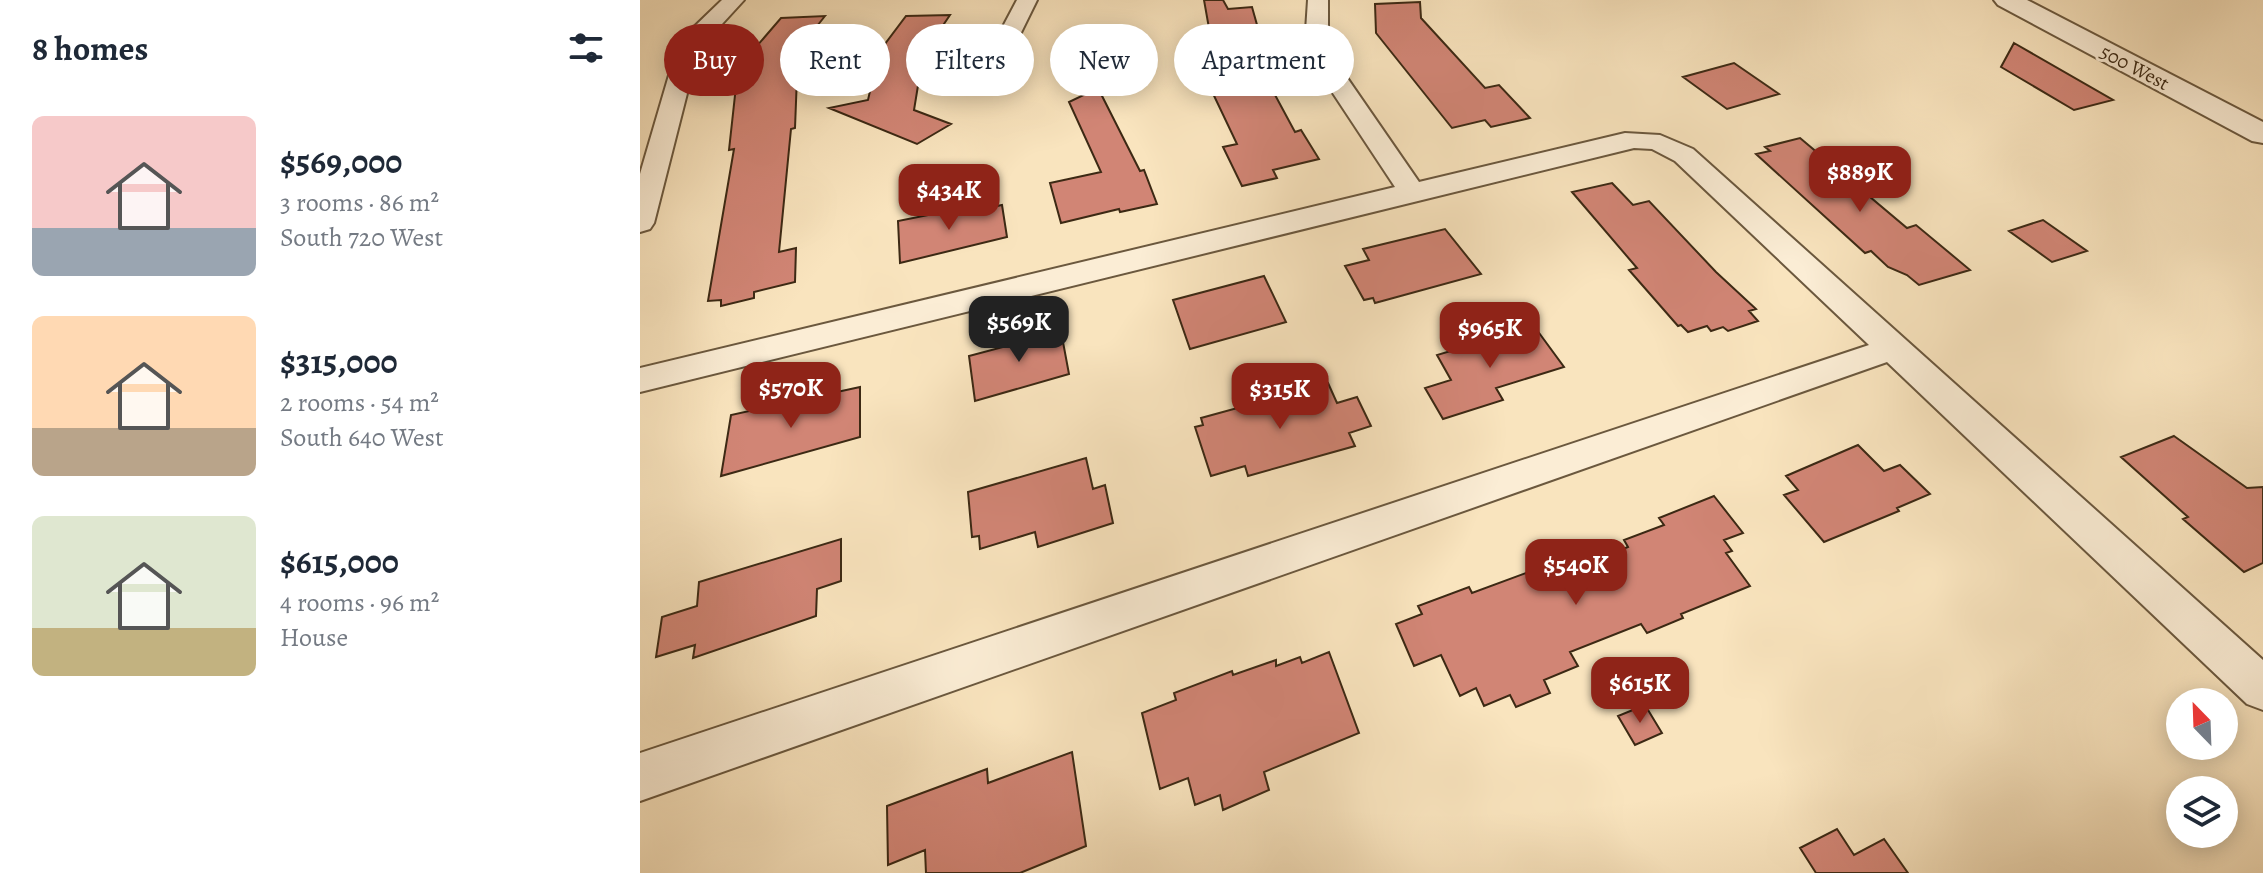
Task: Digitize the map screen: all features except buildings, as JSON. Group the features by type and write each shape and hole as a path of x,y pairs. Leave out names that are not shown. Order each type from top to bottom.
{"street":[{"path":"640,223 685,58 702,32 734,0"},
{"path":"1015,24 1027,0"},
{"path":"1318,0 1317,31 1323,56 1412,192"},
{"name":"500 West","path":"2007,0 2263,134"},
{"path":"640,380 1626,140 1648,140 1669,145 1684,155 2263,689"},
{"path":"640,777 1894,348"}]}
